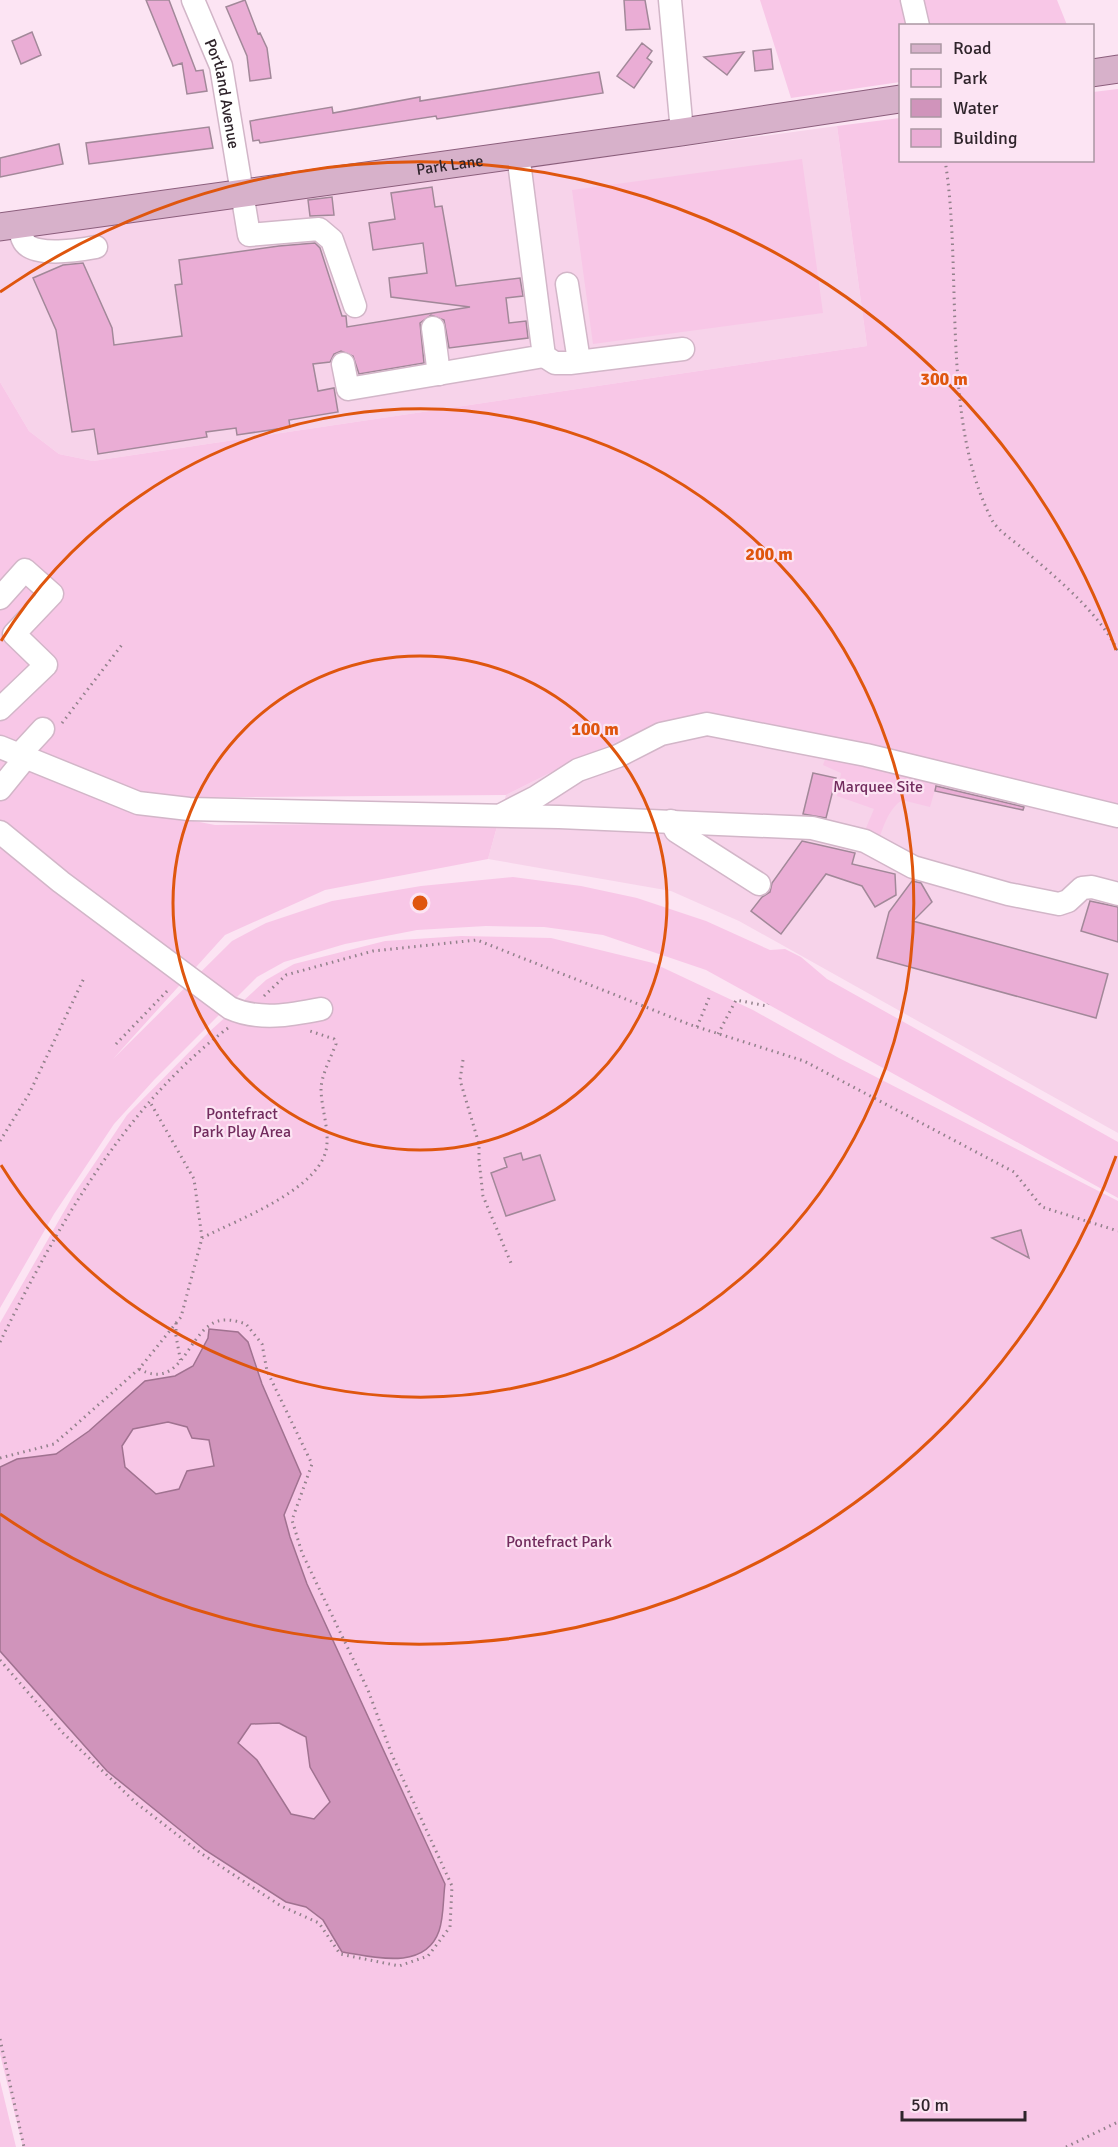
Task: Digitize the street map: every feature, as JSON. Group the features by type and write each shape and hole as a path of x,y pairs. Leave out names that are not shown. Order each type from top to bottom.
{"main road":[{"path":"1094,73 1118,69"},
{"name":"Park Lane","path":"9,226 682,132 899,99"}],"street":[{"name":"Portland Avenue","path":"193,0 221,66 249,235 319,229 325,232 332,240 355,306"},
{"path":"670,0 682,132"},
{"path":"912,0 918,24"},
{"path":"518,154 544,356"},
{"path":"9,226 35,250 73,251 96,247"},
{"path":"567,284 579,361"},
{"path":"433,328 439,374"},
{"path":"343,364 348,388 544,356 555,363 683,349"},
{"path":"0,598 26,570 52,594 14,634 46,665 0,709"},
{"path":"498,816 536,797 578,770 618,756 661,734 706,724 866,755 1118,816"},
{"path":"0,789 15,753 49,729"},
{"path":"15,753 138,803 189,809 671,821 812,828 865,841 906,863 936,875 1052,903 1068,901 1082,888 1087,887 1118,894"},
{"path":"671,821 676,831 759,884"},
{"path":"0,832 61,882 230,1008 245,1015 281,1015 321,1008"}],"path":[{"path":"945,162 961,397 968,450 977,481 993,523 1071,593 1094,617 1118,651"},
{"path":"49,729 71,714 124,642"},
{"path":"0,1342 77,1199 150,1102 202,1047 245,1015 286,975 374,951 477,940 697,1027 804,1061 1014,1172 1042,1207 1118,1231"},
{"path":"116,1044 184,974"},
{"path":"0,1142 29,1094 84,978"},
{"path":"697,1027 709,998"},
{"path":"718,1034 736,1000 767,1006 768,1004"},
{"path":"202,1238 291,1192 310,1176 325,1155 327,1144 321,1086 336,1044 334,1039 287,1023 281,1015"},
{"path":"463,1060 460,1080 480,1144 478,1160 483,1196 511,1263"},
{"path":"0,1458 54,1444 139,1369 181,1317 202,1238 194,1179 150,1102"},
{"path":"0,1660 63,1733 135,1802 212,1861 281,1906 319,1923 340,1954 399,1966 428,1956 450,1927 452,1886 392,1755 368,1690 302,1553 292,1520 312,1464 267,1371 262,1344 246,1324 223,1320 210,1325 181,1363 158,1374 149,1374 139,1369"},
{"path":"176,1323 181,1363"},
{"path":"0,2039 24,2147"},
{"path":"1066,2147 1118,2122"}],"shaded area":[{"path":"837,126 867,346 93,461 59,454 29,431 0,382 0,239"},
{"path":"729,716 1118,806 1118,1133 739,921 671,891 488,859 506,795 582,757 666,721"}],"green space":[{"path":"760,0 1057,0 1067,24 899,24 899,82 791,98"},
{"path":"1118,89 1118,806 729,716 666,721 582,757 506,795 138,798 0,738 0,382 29,431 59,454 93,461 867,346 837,126 899,118 899,162 1094,162 1094,92"},
{"path":"802,159 823,313 593,344 572,190"},
{"path":"0,755 158,814 215,825 498,823 488,859 325,890 225,935 113,1059 232,941 266,923 332,901 421,886 513,877 581,886 637,898 706,921 770,950 785,949 801,957 827,979 1118,1142 1118,1198 706,970 603,935 544,927 486,926 417,930 345,944 284,962 257,977 154,1080 114,1124 54,1214 0,1308"},
{"name":"Marquee Site","path":"826,757 938,779 930,807 902,800 891,811 880,836 866,828 874,809 837,796 841,773 823,765"},
{"name":"Pontefract Park","path":"461,936 551,938 653,963 753,1010 839,1058 1118,1201 1118,2147 23,2147 0,2054 0,1323 74,1194 127,1115 208,1033 266,980 294,964 385,941"},
{"path":"0,2081 16,2147 0,2147"}],"water":[{"path":"209,1329 238,1332 248,1342 262,1384 301,1474 284,1515 307,1584 445,1884 443,1914 439,1931 432,1944 411,1957 383,1958 342,1952 323,1920 306,1907 286,1902 205,1850 107,1771 0,1651 0,1467 17,1459 56,1454 89,1431 145,1381 175,1376 193,1366 208,1338","holes":["168,1422 187,1427 192,1438 209,1440 214,1466 187,1471 179,1489 156,1494 125,1467 122,1446 133,1429","279,1723 306,1737 310,1767 330,1802 314,1819 291,1814 257,1760 238,1743 251,1724"]}],"building":[{"path":"146,0 169,0 196,71 203,70 207,91 187,94 182,63 173,66"},
{"path":"245,0 258,34 260,33 267,48 271,78 250,81 247,56 226,7"},
{"path":"624,0 645,0 650,29 626,30"},
{"path":"32,32 41,55 21,64 12,41"},
{"path":"642,43 652,51 647,58 652,62 634,88 617,76"},
{"path":"771,49 773,69 755,71 753,51"},
{"path":"744,52 727,75 704,57"},
{"path":"599,72 603,93 437,119 436,116 260,143 259,140 253,141 250,121 332,107 333,113 420,97 420,101"},
{"path":"209,127 213,148 89,164 86,143"},
{"path":"59,144 63,164 0,177 0,158"},
{"path":"432,187 435,207 442,206 456,286 520,278 523,296 506,298 509,323 526,321 528,338 449,348 444,320 431,315 420,323 424,363 359,374 353,356 341,351 334,354 330,362 313,364 318,391 334,388 338,412 289,420 290,427 237,435 236,428 206,432 207,437 98,454 94,429 72,432 56,330 33,278 63,265 83,263 112,328 114,345 182,336 175,285 182,284 179,260 279,246 315,243 320,248 342,316 346,316 347,327 470,307 391,297 389,278 427,273 423,243 373,250 369,223 395,219 391,193"},
{"path":"332,197 334,215 310,216 308,200"},
{"path":"813,773 836,778 826,818 803,814"},
{"path":"936,786 1024,807 1023,810 935,791"},
{"path":"802,841 855,853 852,864 895,874 896,895 875,907 862,886 826,874 781,934 751,911 762,897 770,892 772,883"},
{"path":"912,881 921,883 932,902 913,921 1108,974 1096,1018 877,958 889,912"},
{"path":"1090,901 1118,907 1118,942 1081,931"},
{"path":"521,1153 523,1160 540,1155 555,1200 506,1216 491,1173 507,1167 504,1158"},
{"path":"1021,1230 1029,1258 992,1238"}],"park label":[{"name":"Pontefract Park Play Area","path":"242,1122"}]}
